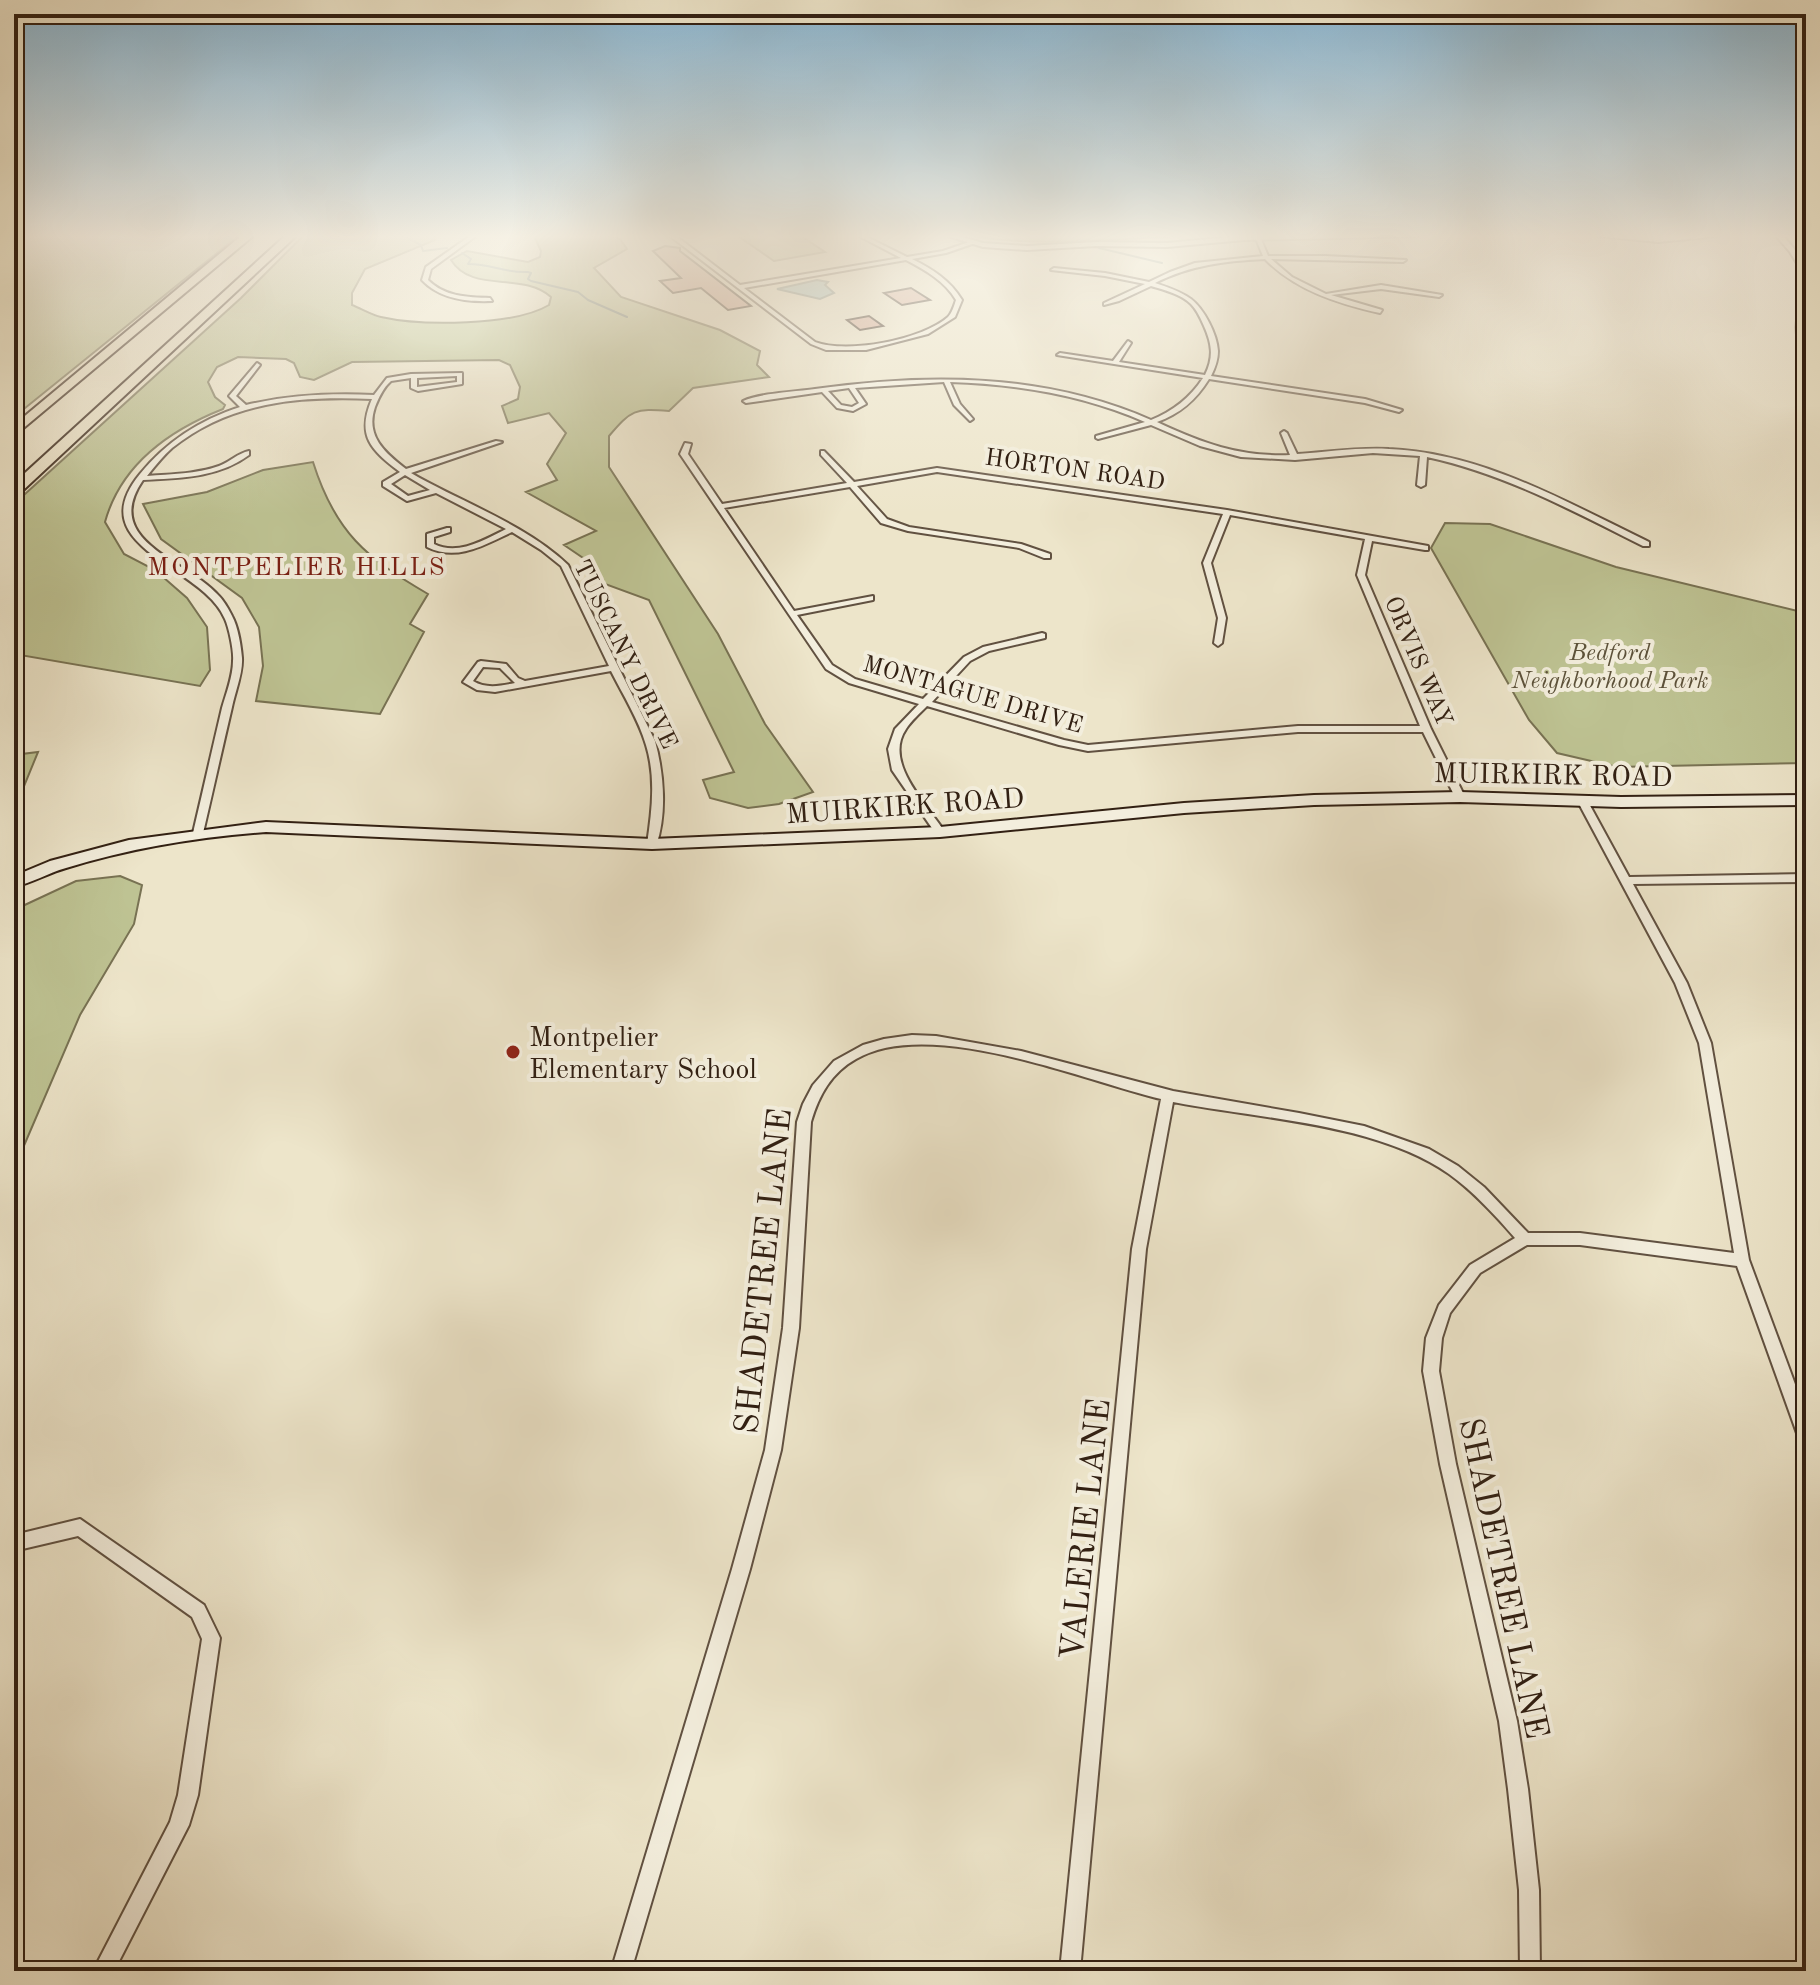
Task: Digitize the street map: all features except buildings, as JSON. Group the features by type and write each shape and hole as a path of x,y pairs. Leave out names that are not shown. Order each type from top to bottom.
{"highway":[{"path":"14,432 137,329"},
{"path":"14,491 190,329"}],"main road":[{"name":"MUIRKIRK ROAD","path":"14,882 56,865 129,845 198,833 298,826 457,837 652,844 940,832 1184,808 1314,800 1460,797 1806,800"}],"street":[{"path":"796,329 821,347 843,349 876,346 936,329"},
{"path":"1098,437 1149,421 1180,407 1214,365 1217,351 1208,329"},
{"path":"1799,329 1806,352"},
{"path":"1115,363 1128,343"},
{"path":"1060,355 1365,401 1399,410"},
{"path":"244,407 232,396 257,365"},
{"path":"198,833 236,677 237,643 227,612 217,598 132,531 126,513 128,499 167,447 189,429 244,407 298,398 377,397 389,379 414,376 460,374 460,383 418,389 414,388 414,376"},
{"path":"946,380 957,405 970,419"},
{"path":"746,401 946,380 1000,384 1112,406 1217,450 1295,458 1369,451 1424,454 1466,462 1493,470 1646,544"},
{"path":"825,391 839,407 853,409 863,404 852,388"},
{"name":"TUSCANY DRIVE","path":"377,397 368,414 371,439 383,455 405,472 543,546 564,565 650,741 658,768 659,800 652,844"},
{"path":"1284,433 1295,458"},
{"path":"439,490 412,499 397,494 386,484 405,472 498,442"},
{"name":"MONTAGUE DRIVE","path":"687,444 684,454 824,661 839,675 872,689 1088,748 1298,729 1426,729"},
{"path":"141,478 221,467 246,453"},
{"path":"824,453 878,515 894,525 1021,546 1047,556"},
{"path":"1421,485 1424,454"},
{"name":"HORTON ROAD","path":"719,507 924,470 948,471 1227,512 1425,548"},
{"path":"1218,643 1222,618 1207,563 1227,512"},
{"path":"447,530 430,536 430,545 438,551 454,552 513,529"},
{"name":"ORVIS WAY","path":"1369,537 1361,575 1426,729 1460,797"},
{"path":"792,614 870,598"},
{"path":"940,832 892,758 900,729 967,659 986,649 1042,636"},
{"path":"524,684 515,680 507,668 497,664 481,664 468,682 470,686 486,689 524,684 614,668"},
{"path":"1582,800 1681,983 1705,1043 1742,1260 1806,1436"},
{"path":"1625,881 1806,878"},
{"name":"SHADETREE LANE","path":"621,1971 741,1569 773,1450 791,1328 804,1122 810,1096 823,1077 844,1060 901,1040 928,1038 989,1048 1168,1095 1336,1127 1399,1143 1465,1177 1525,1239 1475,1269 1460,1287 1444,1310 1434,1338 1431,1371 1448,1464 1508,1721 1525,1844 1530,1971"},
{"name":"VALERIE LANE","path":"1070,1971 1139,1249 1168,1095"},
{"path":"1525,1239 1580,1239 1742,1260"},
{"path":"14,1543 80,1527 198,1611 211,1638 188,1795 179,1825 103,1971"}],"green space":[{"path":"14,329 123,329 14,417"},
{"path":"207,329 720,330 760,351 757,365 769,377 693,388 669,411 634,413 609,436 609,467 718,634 765,724 813,792 779,804 748,808 710,798 703,780 734,772 649,600 605,584 589,562 564,545 596,531 526,492 557,480 547,464 566,433 549,413 508,423 502,406 518,399 520,387 510,365 499,360 352,362 314,380 300,377 294,363 286,359 238,357 217,367 208,382 215,397 225,405 223,409 184,427 135,466 112,501 105,522 124,554 155,570 187,598 207,627 210,670 200,686 14,654 14,504"},
{"path":"313,462 332,507 356,541 387,568 428,594 410,624 424,632 380,714 256,701 263,666 259,627 242,598 161,539 143,504 207,492 263,470"},
{"name":"Bedford Neighborhood Park","path":"1445,523 1490,524 1616,567 1806,613 1806,763 1617,767 1557,753 1529,720 1431,548"},
{"path":"38,752 20,796 14,796 14,755"},
{"path":"120,876 142,885 134,924 80,1015 14,1169 14,910 76,881"}],"place":[{"name":"Montpelier Elementary School","path":"513,1052"}],"district":[{"name":"MONTPELIER HILLS","path":"297,566"}]}
